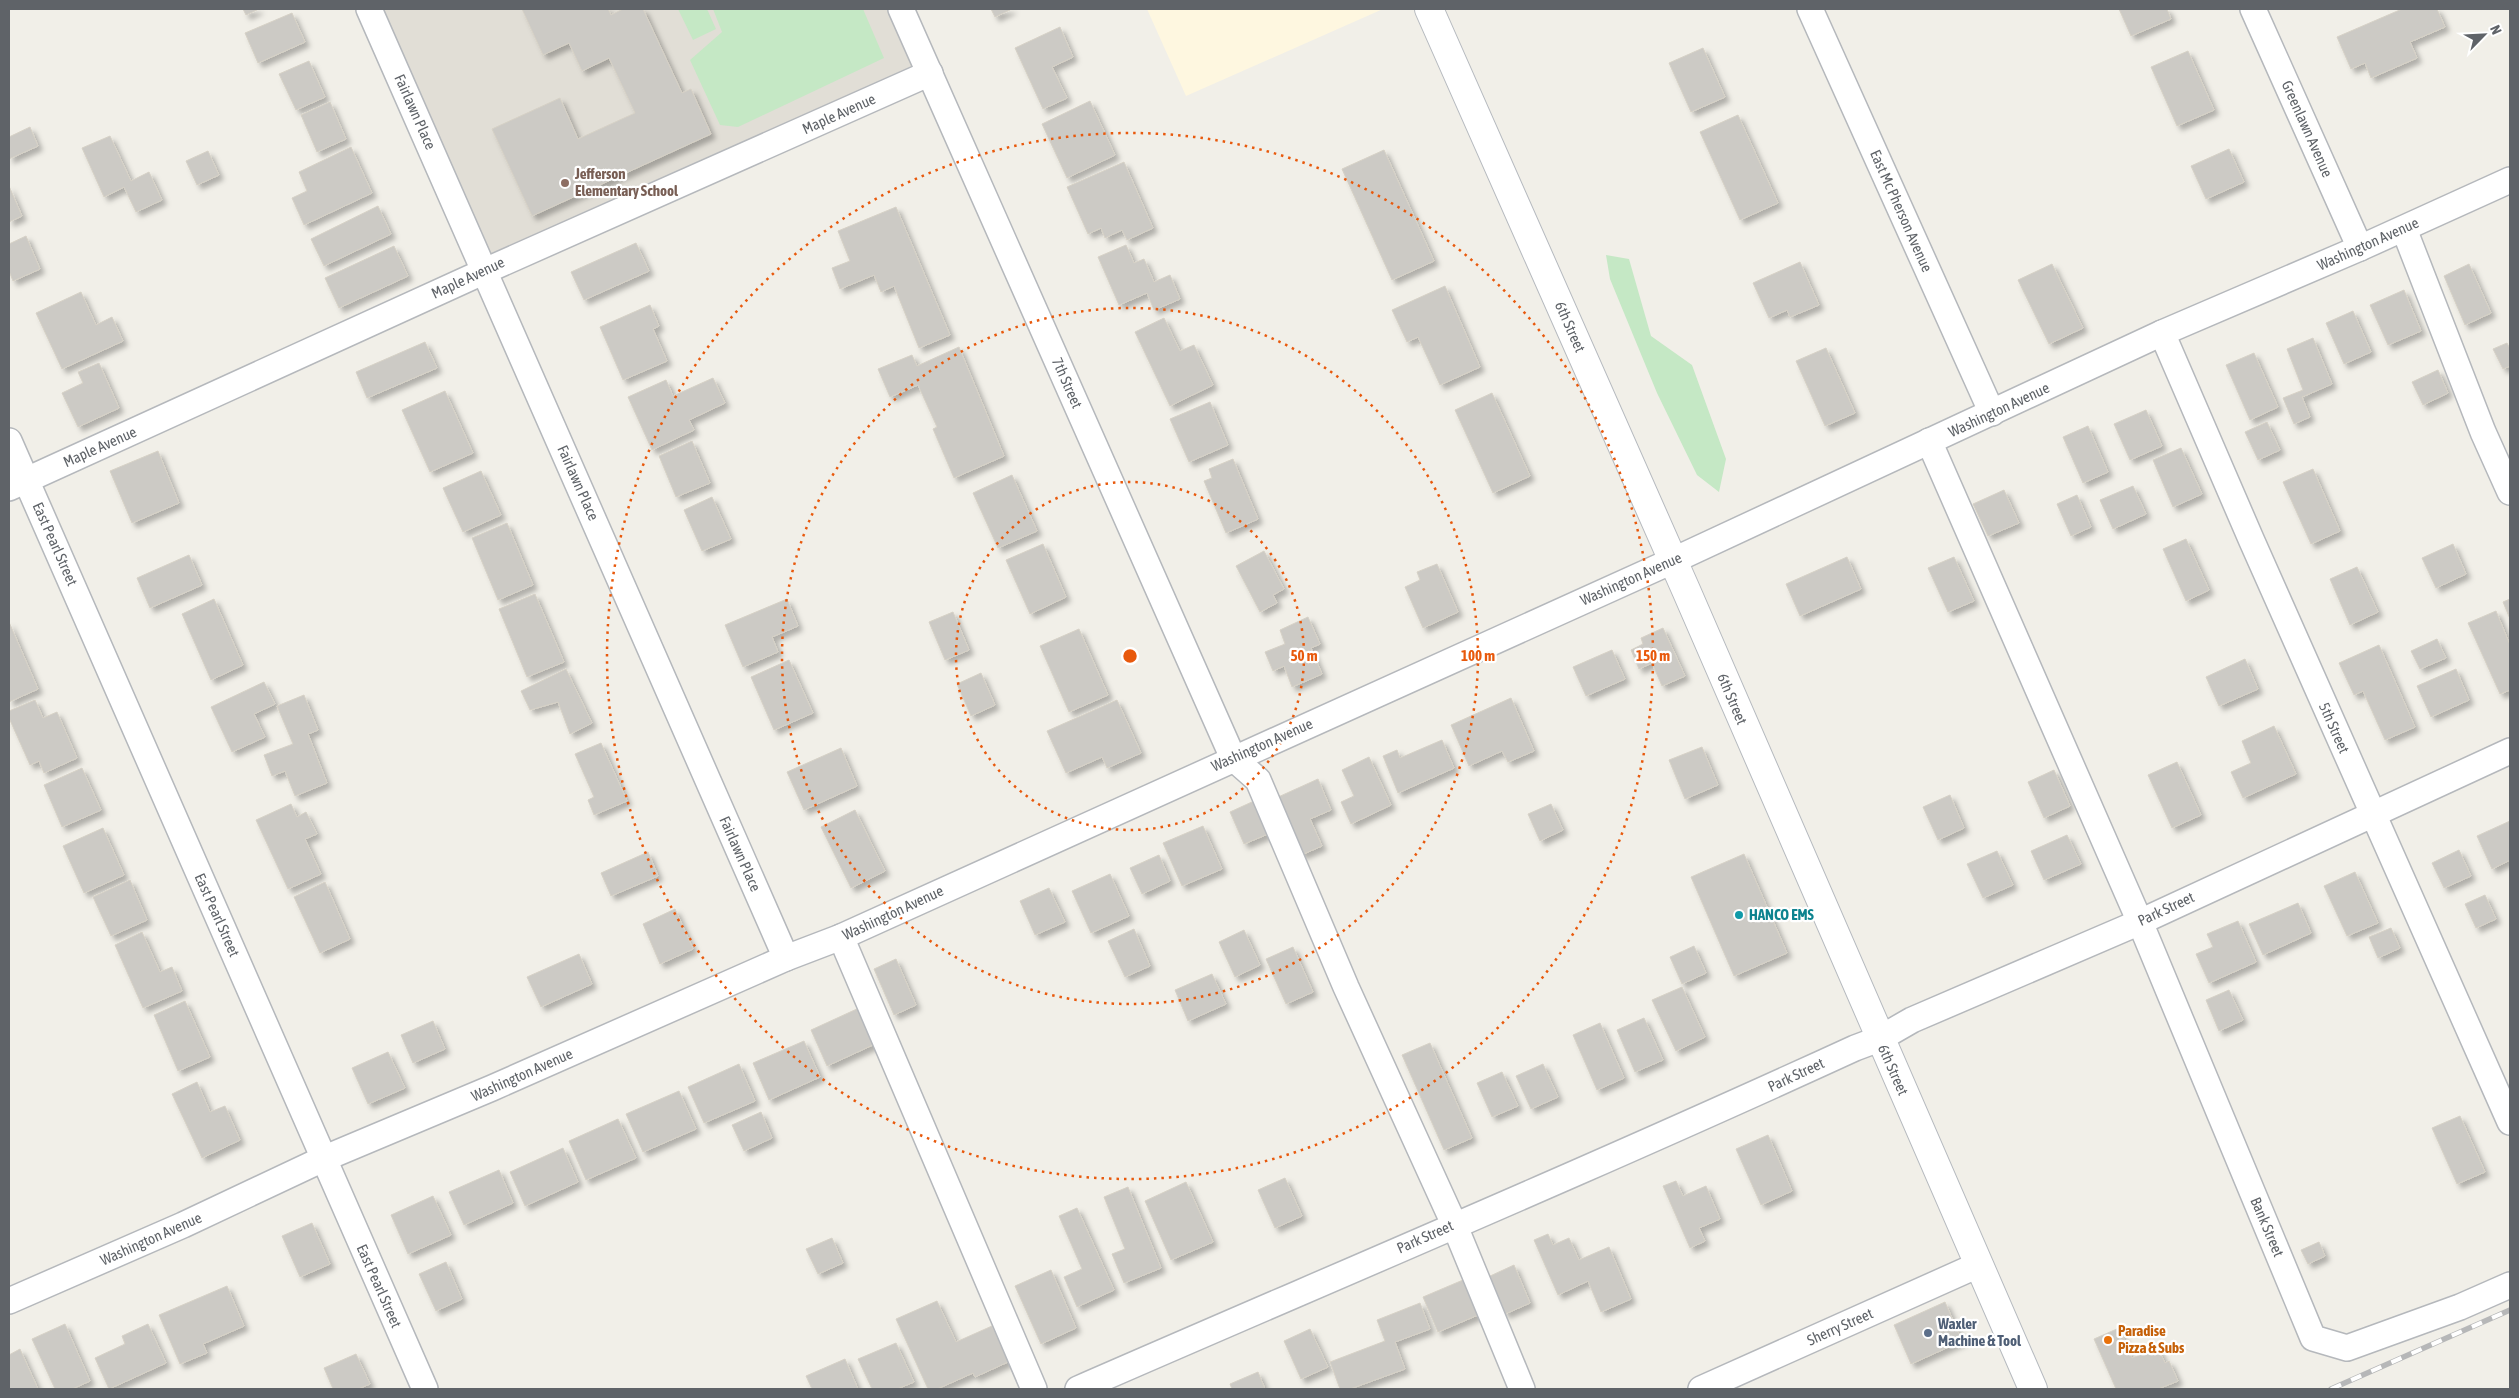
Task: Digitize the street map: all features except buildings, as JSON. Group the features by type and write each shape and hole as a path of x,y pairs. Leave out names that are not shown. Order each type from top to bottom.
{"street":[{"name":"Fairlawn Place","path":"369,9 786,958"},
{"name":"7th Street","path":"901,9 1233,758"},
{"name":"6th Street","path":"1429,9 2033,1389"},
{"name":"East Mc Pherson Avenue","path":"1810,9 1992,413"},
{"name":"Greenlawn Avenue","path":"2253,9 2360,248"},
{"name":"Maple Avenue","path":"18,484 485,271 930,73"},
{"name":"Washington Avenue","path":"9,1301 184,1225 323,1160 492,1088 786,958 841,937 1672,561 2162,333 2404,229 2510,180"},
{"path":"2404,229 2483,432 2510,492"},
{"name":"5th Street","path":"2162,333 2250,539 2510,1122"},
{"name":"East Pearl Street","path":"9,441 18,484 425,1389"},
{"path":"1929,441 2140,922"},
{"name":"Park Street","path":"1078,1389 1454,1224 1693,1122 1855,1048 1879,1039 1912,1020 2140,922 2510,751"},
{"path":"1233,758 1258,780 1346,987 1454,1224 1522,1389"},
{"name":"Bank Street","path":"2140,922 2313,1338 2347,1348 2460,1307 2510,1285"},
{"path":"841,937 1034,1389"},
{"name":"Sherry Street","path":"1701,1389 1978,1265"}],"shaded area":[{"name":"Jefferson Elementary School","path":"369,9 901,9 930,73 485,271"},
{"path":"1147,9 1383,9 1186,96"}],"green space":[{"path":"678,9 707,9 716,29 693,40"},
{"path":"713,9 863,9 884,58 738,127 720,125 690,60 722,32"},
{"path":"1606,255 1629,259 1651,336 1692,365 1726,459 1719,492 1697,475 1657,393 1610,279"}],"railway":[{"path":"2331,1389 2510,1310"}],"place":[{"name":"Jefferson Elementary School","path":"565,183"},
{"name":"HANCO EMS","path":"1739,915"},
{"name":"Waxler Machine & Tool","path":"1928,1333"},
{"name":"Paradise Pizza & Subs","path":"2108,1340"}]}
